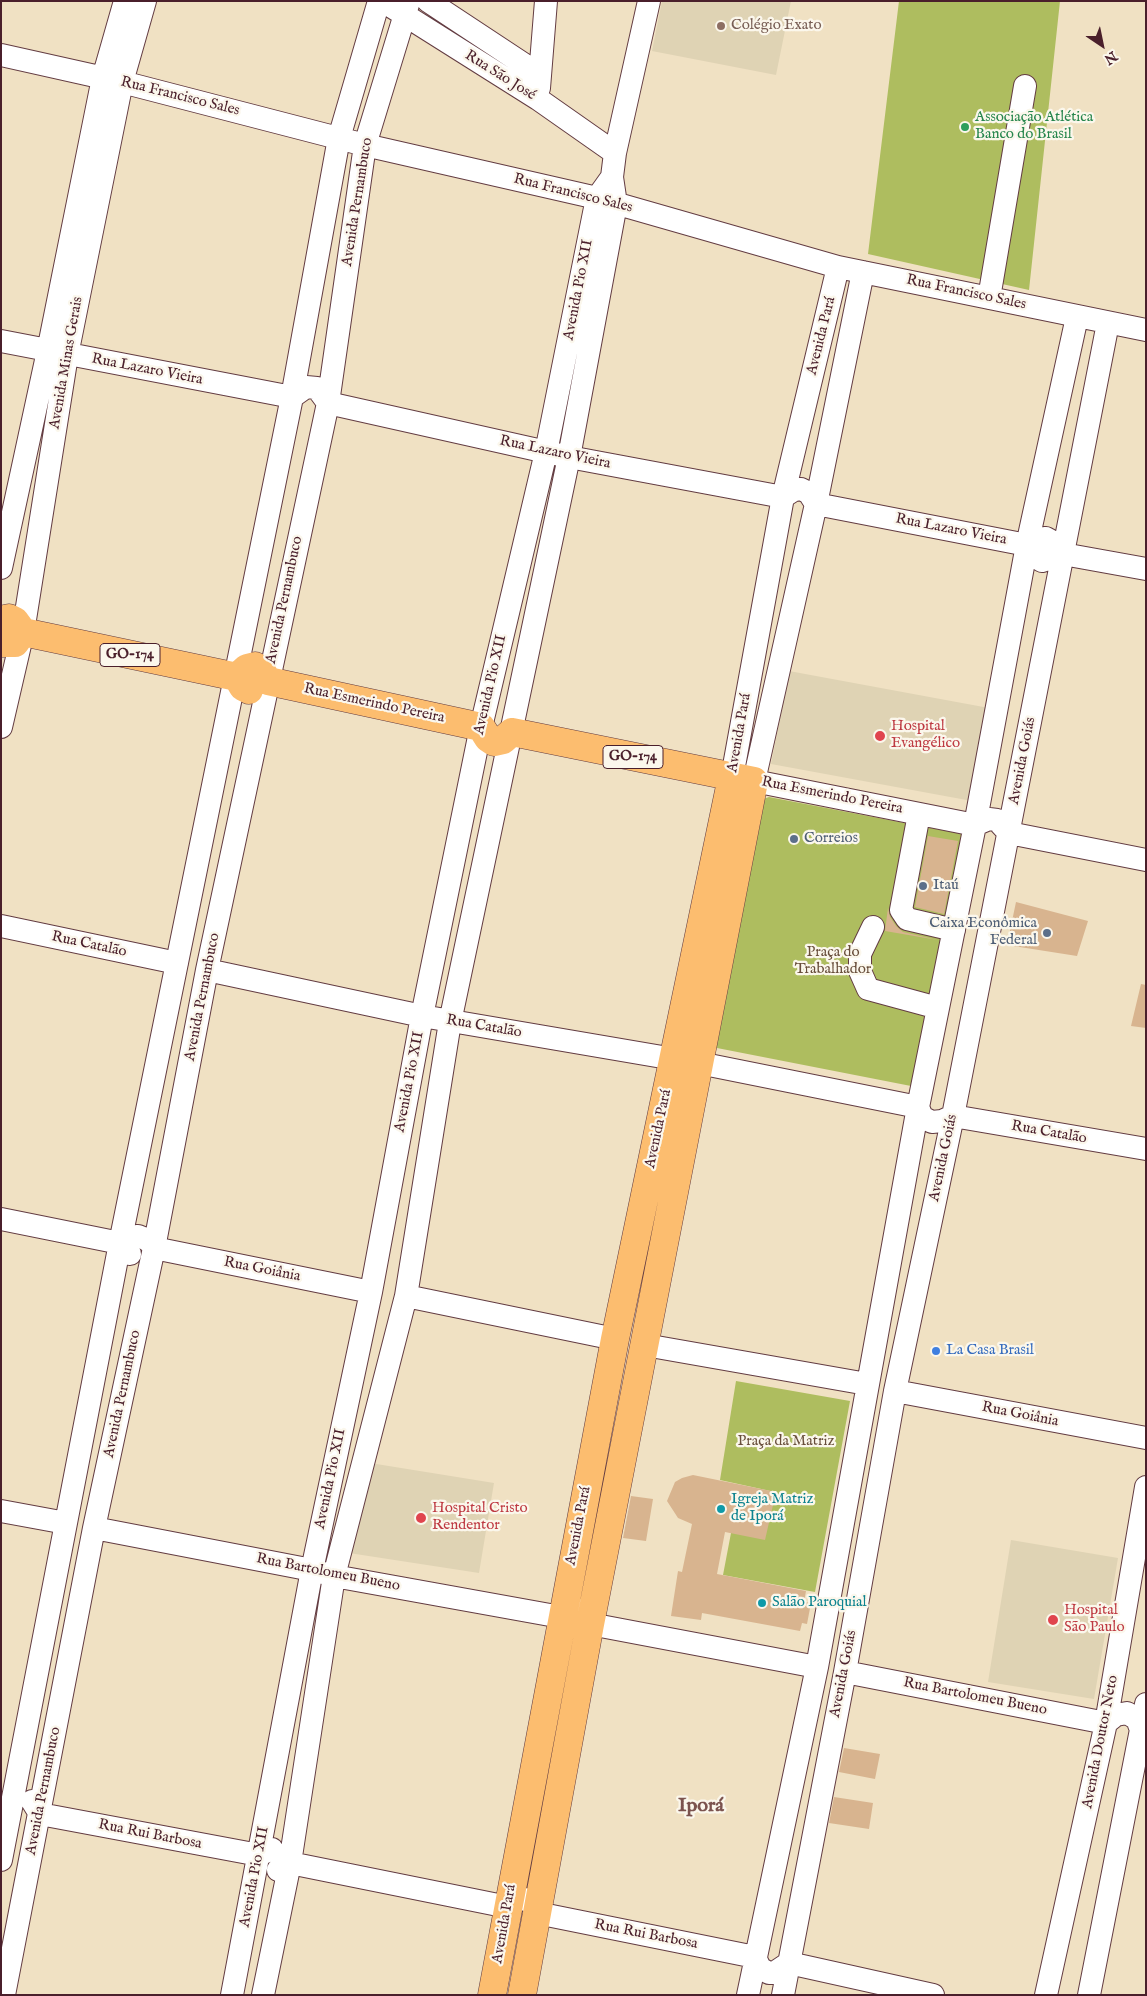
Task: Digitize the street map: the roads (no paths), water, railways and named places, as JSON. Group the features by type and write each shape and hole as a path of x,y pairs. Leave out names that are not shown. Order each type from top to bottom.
{"main road":[{"name":"GO-174","path":"9,632 237,678"},
{"name":"Rua Esmerindo Pereira","path":"237,678 247,668 255,666 261,670 268,681 481,727 488,738 494,742 502,740 512,732 743,779"},
{"name":"Avenida Pará","path":"522,1995 590,1624 645,1345 687,1061 743,779"},
{"name":"Avenida Pará","path":"492,1995 614,1339 687,1061"}],"street":[{"name":"Avenida Minas Gerais","path":"1,726 9,632 58,353 112,80 125,1"},
{"name":"Avenida Minas Gerais","path":"112,80 145,1"},
{"name":"Rua São José","path":"381,1 406,8 615,153"},
{"name":"Avenida Pernambuco","path":"1,1860 7,1808 66,1523 120,1243 237,678 292,397 339,138 381,1"},
{"name":"Rua São José","path":"428,1 540,75"},
{"path":"538,99 546,1"},
{"name":"Avenida Pio XII","path":"232,1995 260,1855 312,1570 371,1292 422,1016 481,727 612,177 615,153 648,1"},
{"name":"Avenida Pernambuco","path":"4,1995 94,1528 154,1248 207,970 328,403 365,145 406,8"},
{"name":"Rua Francisco Sales","path":"1,55 112,80 365,145 606,201 838,267 1146,330"},
{"path":"989,298 1025,86"},
{"name":"Avenida Pio XII","path":"263,1995 290,1863 334,1576 406,1296 450,1022 569,456 606,201"},
{"name":"Avenida Pará","path":"743,779 783,497 838,267"},
{"name":"Avenida Pará","path":"743,779 816,504 863,272"},
{"path":"748,1995 817,1667 866,1384 918,1107 975,825 1027,545 1077,317"},
{"name":"Avenida Goiás","path":"783,1995 845,1672 895,1391 953,1116 1108,322"},
{"name":"Rua Lazaro Vieira","path":"1,342 292,397 306,387 317,388 328,403 546,452 783,497"},
{"name":"Avenida Minas Gerais","path":"1,568 58,353"},
{"path":"783,497 787,508 796,514 803,514 816,504"},
{"name":"Rua Lazaro Vieira","path":"816,504 1027,545 1038,539 1046,538 1055,543 1063,554"},
{"path":"1063,554 1146,570"},
{"name":"Rua Esmerindo Pereira","path":"743,779 975,825"},
{"path":"919,814 901,910 907,919 954,930"},
{"path":"975,825 982,840 988,843 996,843 1009,834 1146,860"},
{"name":"Rua Catalão","path":"1,926 177,963 180,973 189,978 200,977 207,970 450,1022 687,1061 918,1107 927,1101 938,1100 948,1106 953,1116 1146,1149"},
{"path":"873,927 860,954 860,971 868,989 938,1008"},
{"name":"Rua Goiânia","path":"1,1219 120,1243 126,1252 135,1256 145,1254 154,1248 371,1292 375,1300 382,1305 391,1306 400,1303 406,1296"},
{"path":"406,1296 614,1339 617,1347 623,1352 631,1354 639,1352 645,1345 866,1384"},
{"path":"866,1384 867,1394 877,1403 890,1400 895,1391"},
{"name":"Rua Goiânia","path":"895,1391 1146,1438"},
{"name":"Avenida Doutor Neto","path":"1046,1995 1106,1722 1146,1487"},
{"path":"1,1511 66,1523 72,1536 79,1539 87,1537 94,1528"},
{"name":"Rua Bartolomeu Bueno","path":"94,1528 312,1570 334,1576 561,1617"},
{"path":"561,1617 567,1629 573,1632 582,1631 590,1624 817,1667"},
{"path":"817,1667 820,1679 828,1683 837,1682 845,1672"},
{"name":"Rua Bartolomeu Bueno","path":"845,1672 1106,1722"},
{"path":"1089,1995 1144,1730 1146,1704"},
{"path":"1106,1722 1112,1736 1121,1742 1132,1740 1144,1730"},
{"path":"7,1808 19,1823 33,1821 40,1814"},
{"name":"Rua Rui Barbosa","path":"40,1814 260,1855 268,1849 279,1848 284,1850 290,1863 508,1907 516,1900 525,1899 532,1904 537,1913 755,1957"},
{"path":"755,1957 760,1968 769,1973 779,1970 789,1963 933,1995"}],"place":[{"name":"Colégio Exato","path":"721,26"},
{"name":"Associação Atlética Banco do Brasil","path":"965,127"},
{"name":"Hospital Evangélico","path":"880,736"},
{"name":"Correios","path":"794,839"},
{"name":"Itaú","path":"923,886"},
{"name":"Caixa Econômica Federal","path":"1047,933"},
{"name":"La Casa Brasil","path":"936,1351"},
{"name":"Igreja Matriz de Iporá","path":"721,1509"},
{"name":"Hospital Cristo Rendentor","path":"421,1518"},
{"name":"Salão Paroquial","path":"762,1603"},
{"name":"Hospital São Paulo","path":"1053,1620"}],"district":[{"name":"Iporá","path":"701,1807"}],"park label":[{"name":"Praça do Trabalhador","path":"833,962"},
{"name":"Praça da Matriz","path":"786,1442"}]}
